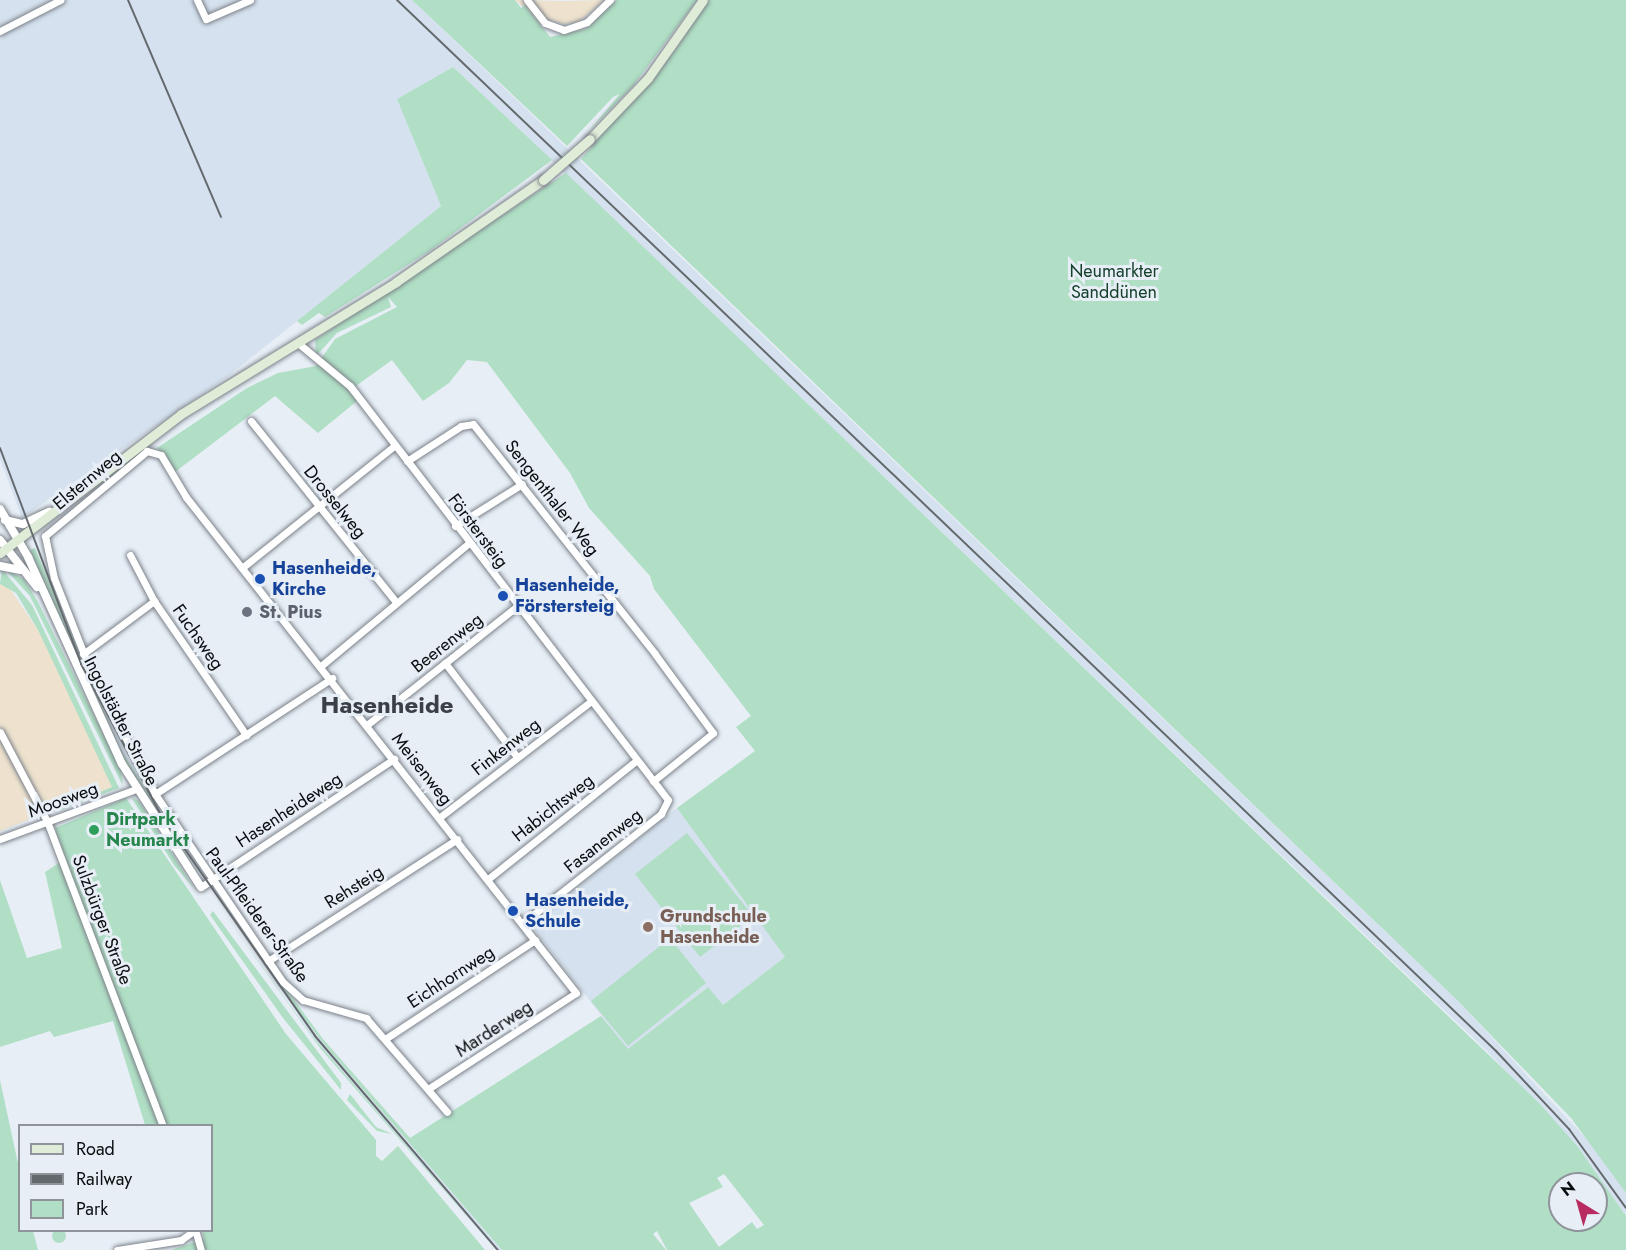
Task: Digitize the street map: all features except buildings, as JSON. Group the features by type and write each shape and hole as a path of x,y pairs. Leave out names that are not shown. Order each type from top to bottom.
{"main road":[{"path":"3,551 188,410 298,343 543,180 590,139 648,78 703,0"}],"street":[{"path":"0,32 60,0"},
{"path":"197,0 206,19 249,0"},
{"path":"527,0 545,23 574,29 610,0"},
{"name":"Förstersteig","path":"298,343 348,382 468,544 669,804"},
{"name":"Drosselweg","path":"251,422 395,601"},
{"name":"Sengenthaler Weg","path":"407,461 461,426 473,424 522,484 712,735 653,781"},
{"path":"243,567 394,446"},
{"name":"Elsternweg","path":"44,540 53,527 153,450"},
{"name":"Meisenweg","path":"153,450 488,879 525,921 535,940 576,993"},
{"path":"455,526 522,484"},
{"path":"4,520 27,523 60,506"},
{"name":"Ingolstädter Straße","path":"0,509 136,789 201,887"},
{"name":"Ingolstädter Straße","path":"0,540 3,551 42,595"},
{"name":"Paul-Pfleiderer-Straße","path":"44,540 83,654 155,794 268,961 299,998 362,1016 385,1039 447,1112"},
{"path":"322,665 395,601 468,544"},
{"name":"Fuchsweg","path":"130,555 154,601 246,735"},
{"path":"0,566 24,572"},
{"path":"83,654 154,601"},
{"name":"Beerenweg","path":"368,724 516,607"},
{"path":"445,663 518,757"},
{"path":"155,794 332,678"},
{"name":"Finkenweg","path":"440,817 590,702"},
{"name":"Sulzbürger Straße","path":"0,732 47,821 163,1124"},
{"name":"Hasenheideweg","path":"201,887 394,759"},
{"name":"Habichtsweg","path":"488,879 636,761"},
{"name":"Moosweg","path":"0,839 136,789"},
{"name":"Fasanenweg","path":"525,921 669,804"},
{"name":"Rehsteig","path":"268,961 457,839"},
{"name":"Eichhornweg","path":"385,1039 535,940"},
{"name":"Marderweg","path":"428,1089 576,993"},
{"path":"117,1250 195,1232 201,1250"}],"shaded area":[{"path":"0,0 412,0 1457,1000 1594,1147 1626,1193 1626,1216 1608,1190 1608,1172 1595,1172 1578,1147 1487,1051 453,67 397,99 441,206 227,377 22,518 0,459"},
{"path":"515,0 604,0 579,22 564,24 534,16"},
{"path":"34,536 116,732 206,879 176,843 119,747 64,626"},
{"path":"6,583 38,630 113,787 0,831 0,584"},
{"name":"Grundschule Hasenheide","path":"677,808 785,957 723,1005 707,987 628,1050 531,925"},
{"path":"221,902 328,1049 502,1250 496,1250 313,1037"}],"green space":[{"path":"412,0 515,0 521,8 525,5 550,37 585,29 617,0 697,0 633,86 586,134 620,94 613,97 567,146"},
{"name":"Neumarkter Sanddünen","path":"709,0 1626,0 1626,1193 1571,1118 1457,1000 581,159 673,53"},
{"path":"453,67 552,160 431,250 325,317 319,313 302,325 297,321 441,206 397,99"},
{"path":"566,173 1539,1103 1578,1147 1595,1172 1548,1172 1548,1232 1608,1232 1608,1190 1626,1216 1626,1250 667,1250 657,1231 653,1234 666,1250 502,1250 328,1049 221,902 323,1039 410,1138 601,1016 628,1049 708,987 723,1005 785,957 677,808 755,751 736,727 751,716 654,589 650,576 589,508 570,473 487,362 467,360 449,383 423,401 392,360 349,391 357,401 318,433 275,396 175,472 157,448 247,388 278,373 316,366 335,339 397,307 388,297 391,307 337,333 316,356 315,340","holes":["724,1174 764,1225 757,1229 752,1222 719,1247 689,1203 723,1187 717,1178"]},
{"path":"35,548 119,747 201,878 117,748 72,653 30,550"},
{"path":"2,569 32,605 119,788 58,811 52,812 112,787 38,630 16,593 0,584"},
{"path":"6,570 24,579 38,602 121,770 123,786 30,596"},
{"path":"131,797 139,801 195,890 174,865"},
{"path":"126,798 286,1034 376,1140 376,1156 382,1161 398,1146 485,1250 171,1250 204,1239 202,1232 213,1232 213,1124 145,1124 113,1021 54,1037 50,1031 0,1047 0,880 27,958 62,948 45,872 65,859 55,828"},
{"path":"687,833 753,916 700,957 635,874"},
{"path":"217,904 313,1037 496,1250 320,1048"},
{"path":"213,911 341,1083 341,1090 283,1018 210,915"},
{"path":"670,938 706,983 628,1046 591,1001"},
{"path":"0,1080 18,1163 18,1232 33,1232 38,1250 0,1250"},
{"path":"350,1094 376,1127 392,1134 377,1131 347,1100"},
{"path":"53,1232 66,1233 66,1239 62,1243 56,1243 52,1239"}],"railway":[{"path":"128,0 221,217"},
{"path":"397,0 1496,1051 1569,1129 1626,1208"},
{"path":"0,448 81,664 161,815 315,1036 498,1250"}],"place":[{"name":"Hasenheide, Kirche","path":"260,579"},
{"name":"Hasenheide, Förstersteig","path":"503,596"},
{"name":"St. Pius","path":"247,612"},
{"name":"Dirtpark Neumarkt","path":"94,830"},
{"name":"Hasenheide, Schule","path":"513,911"},
{"name":"Grundschule Hasenheide","path":"648,927"}],"district":[{"name":"Hasenheide","path":"387,705"}]}
